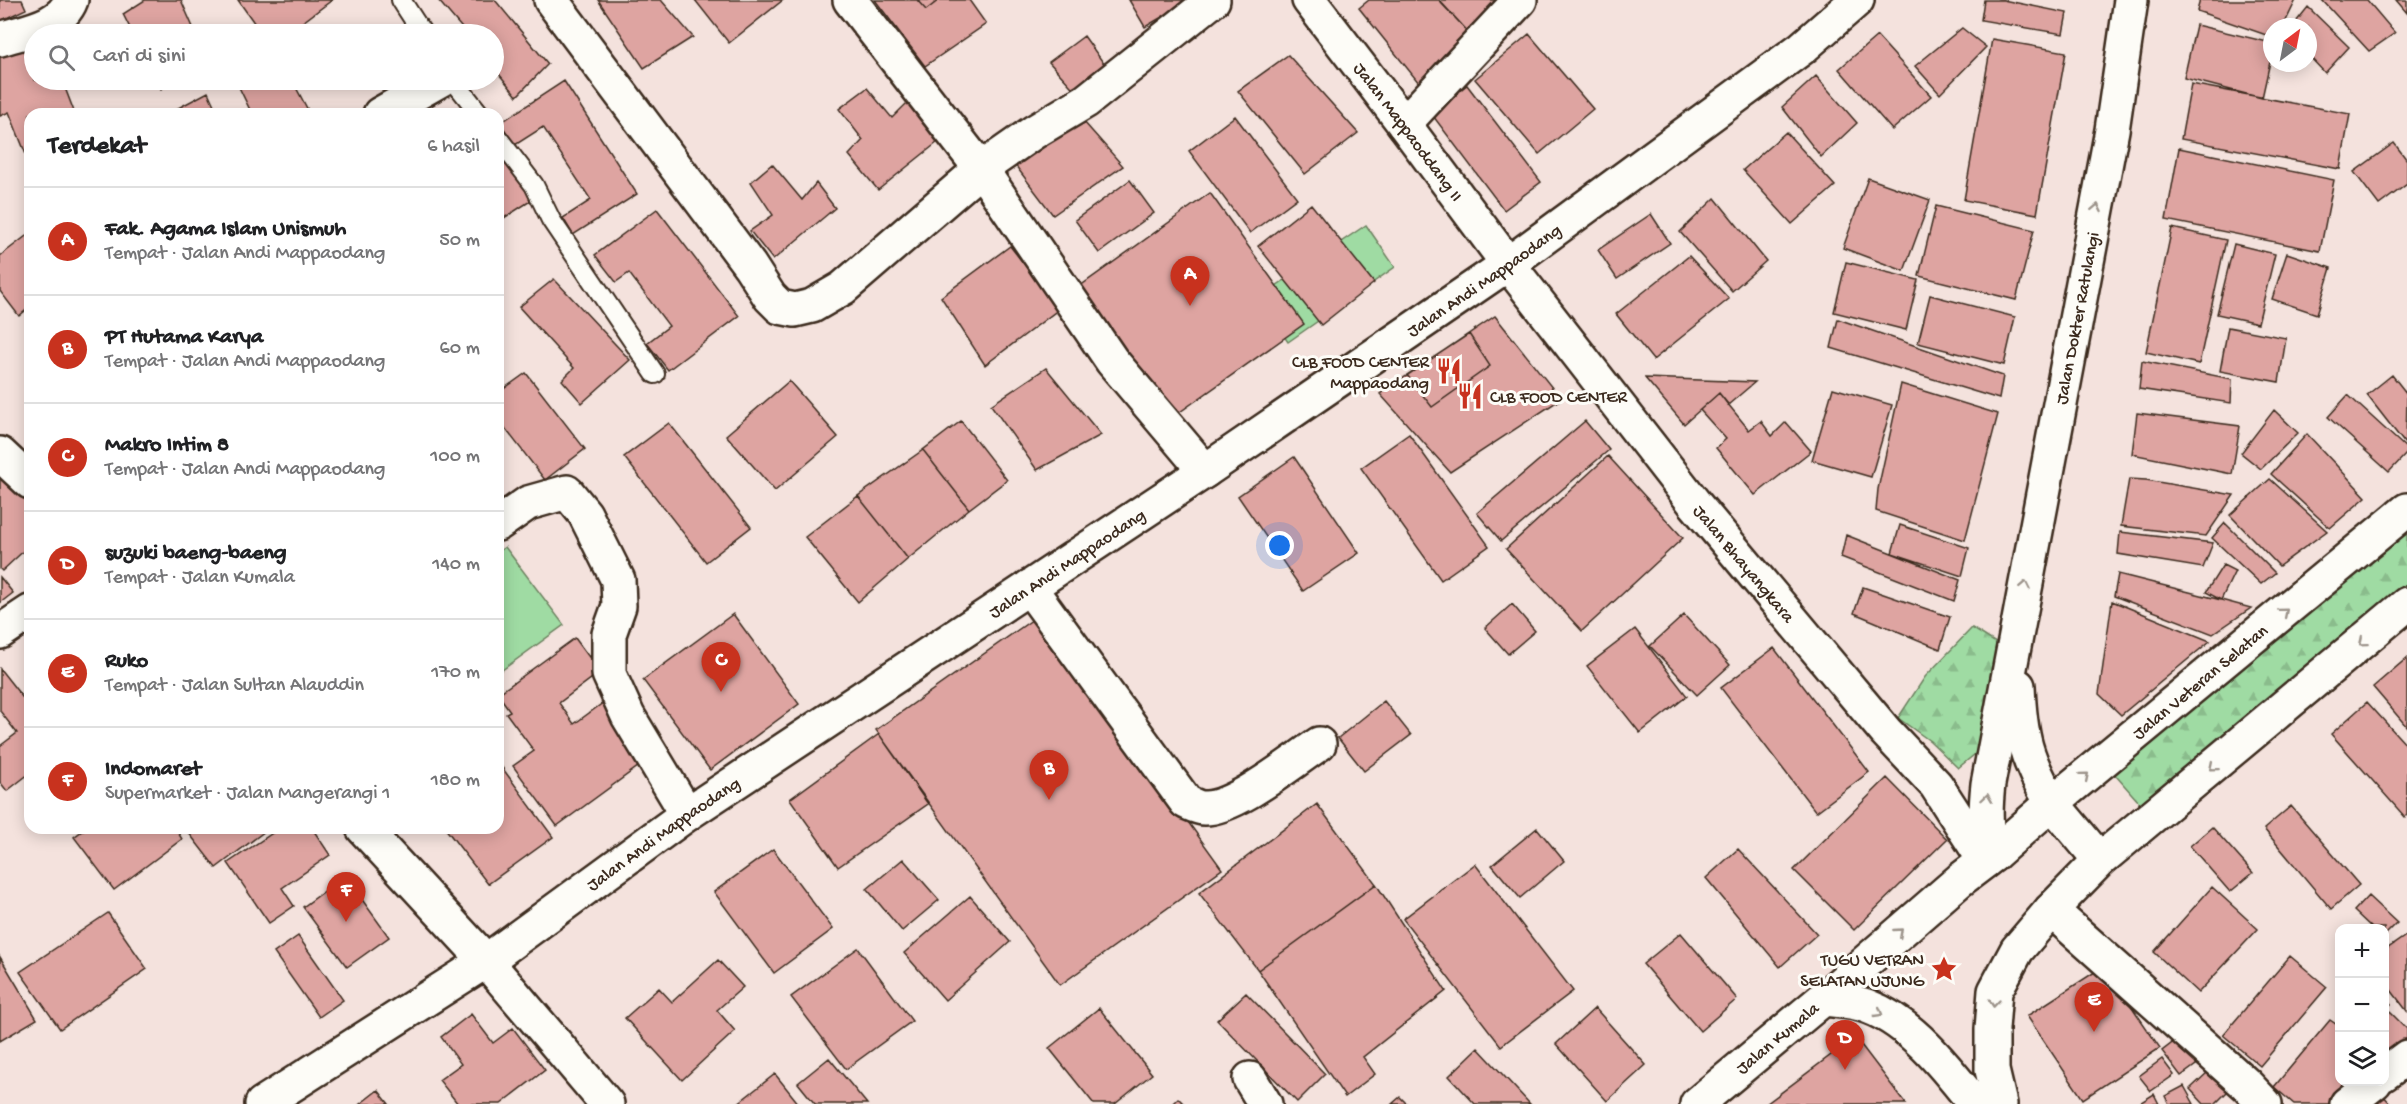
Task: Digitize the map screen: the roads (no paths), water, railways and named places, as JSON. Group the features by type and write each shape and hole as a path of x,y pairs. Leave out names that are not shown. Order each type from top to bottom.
{"street":[{"path":"46,24 55,21 67,10 71,0"},
{"path":"551,0 743,257 770,297 780,307 795,310 813,306 843,288 981,169 1086,101 1213,0"},
{"path":"850,0 981,169 1112,361 1205,471"},
{"name":"Jalan Mappaoddang II","path":"1309,0 1508,264"},
{"path":"1404,124 1520,0"},
{"name":"Jalan Andi Mappaodang","path":"262,1104 486,961 687,814 1205,471 1508,264 1802,48 1857,0"},
{"name":"Jalan Dokter Ratulangi","path":"1989,858 1984,813 2112,130 2131,0"},
{"path":"0,39 24,31"},
{"path":"391,108 422,90"},
{"name":"Jalan Bhayangkara","path":"1508,264 1695,504 1886,732 1936,785 1989,858"},
{"path":"0,454 24,476"},
{"path":"504,520 528,503 567,492 585,514 618,580 619,606 609,634 609,674 628,716 687,814"},
{"name":"Jalan Veteran Selatan","path":"1989,858 2052,803 2407,510"},
{"path":"1029,587 1186,802 1201,808 1216,807 1233,801 1319,744"},
{"path":"2000,1104 1992,1070 1995,991 2017,950 2051,910 2100,860 2407,604"},
{"path":"0,632 24,616"},
{"name":"Jalan Dokter Ratulangi","path":"2016,636 2020,726 2026,753 2038,780 2052,803 2100,860"},
{"path":"369,834 486,961 607,1104"},
{"name":"Jalan Kumala","path":"1697,1104 1989,858"},
{"path":"2051,910 2247,1085 2265,1104"},
{"path":"1823,999 1869,1007 1910,1030 1950,1072 1976,1104"},
{"path":"2389,1071 2407,1056"},
{"path":"2347,1104 2370,1086"}],"lane":[{"path":"401,0 417,24"},
{"path":"461,90 475,108"},
{"path":"504,146 534,185 551,220 655,374"}],"place":[{"name":"Fak. Agama Islam Unismuh","path":"1190,306"},
{"name":"CLB FOOD CENTER Mappaodang","path":"1449,371"},
{"name":"CLB FOOD CENTER","path":"1470,396"},
{"name":"Makro Intim 8","path":"721,692"},
{"name":"PT Hutama Karya","path":"1049,800"},
{"name":"Indomaret","path":"346,922"},
{"name":"TUGU VETRAN SELATAN UJUNG","path":"1944,969"},
{"name":"Ruko","path":"2094,1032"},
{"name":"suzuki baeng-baeng","path":"1845,1070"}]}
